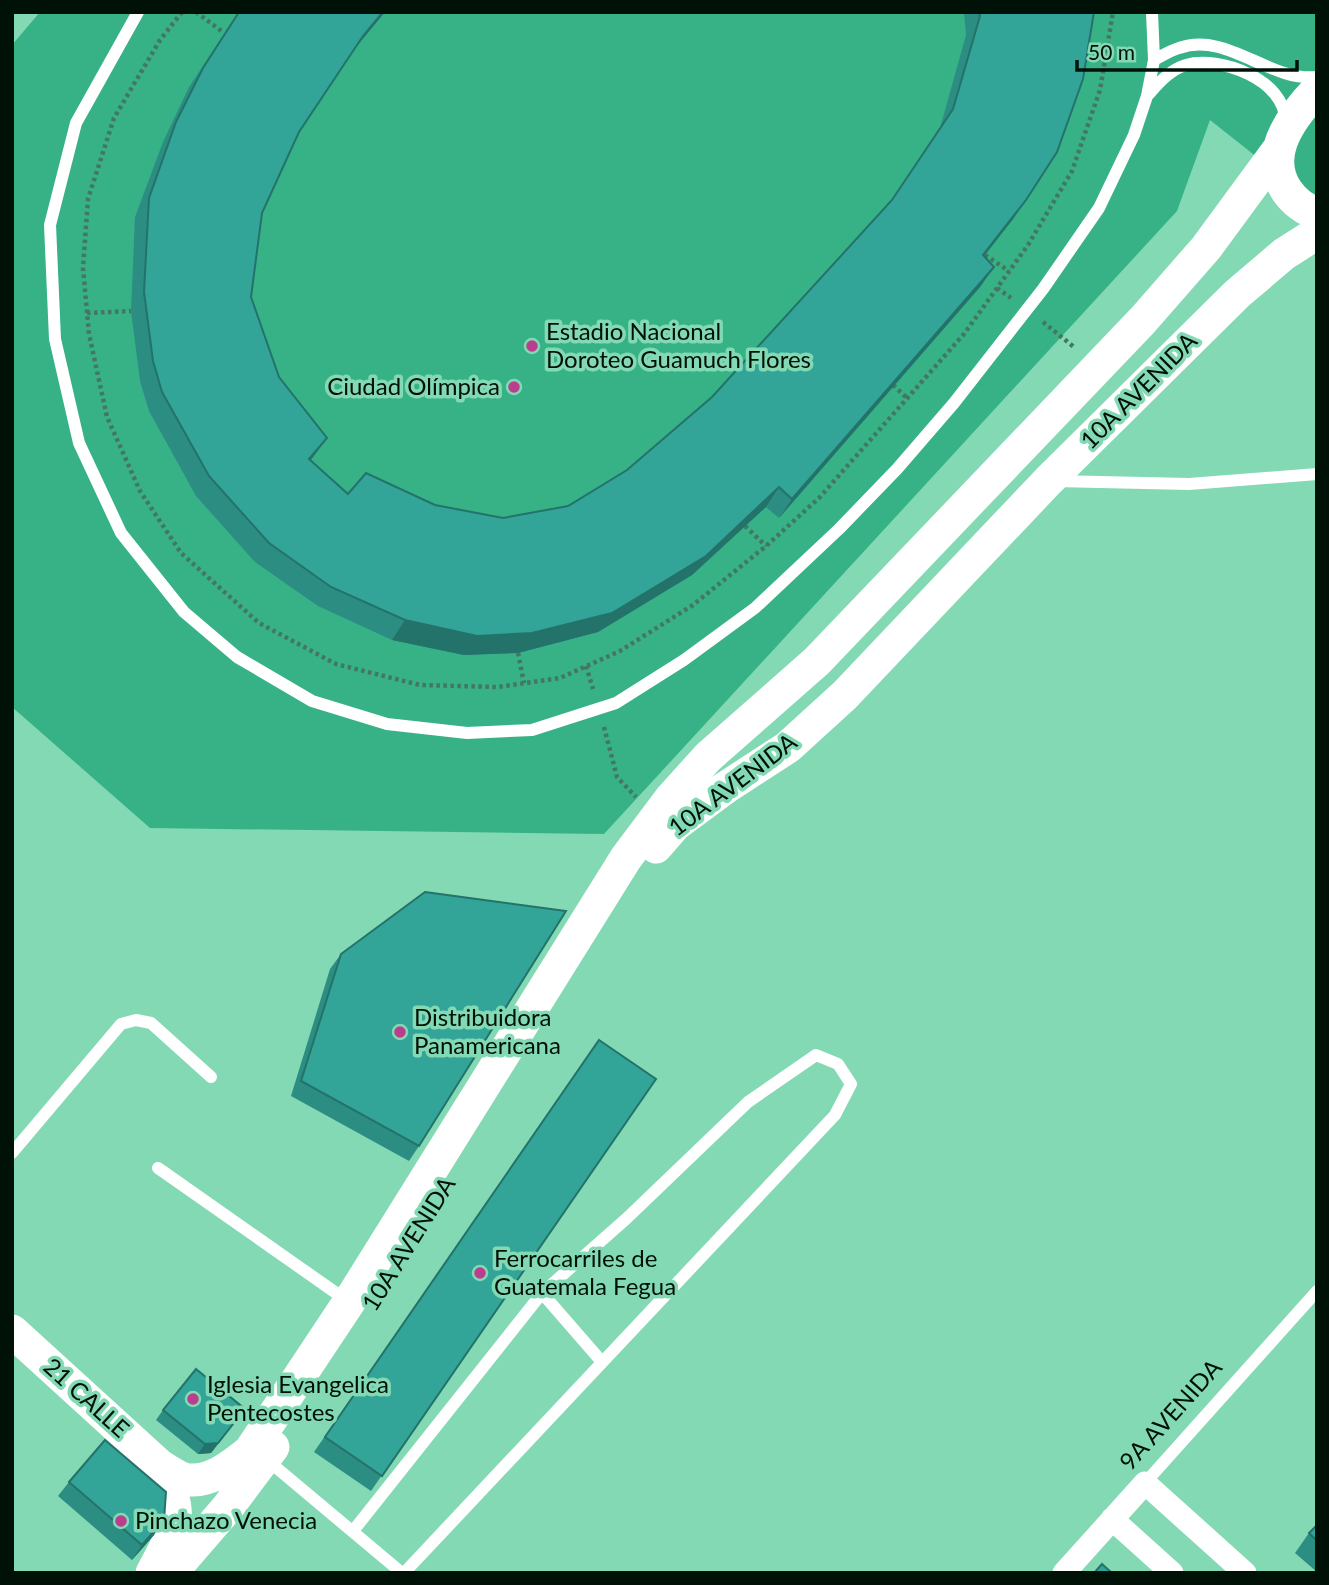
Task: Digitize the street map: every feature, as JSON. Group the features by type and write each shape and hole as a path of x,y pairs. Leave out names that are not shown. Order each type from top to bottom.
{"main road":[{"name":"10A AVENIDA","path":"159,1465 177,1476 191,1479 213,1475 240,1460 256,1444 349,1302 599,900 626,858 671,798 708,757 817,661 1099,368 1206,248 1281,142 1294,117 1317,90"},
{"path":"1281,142 1277,167 1282,184 1292,198 1317,213"},
{"name":"10A AVENIDA","path":"171,1573 190,1554 265,1459 376,1297 660,840 675,825 715,795 788,747 845,695 1048,481 1237,294 1284,254 1317,233"},
{"name":"21 CALLE","path":"12,1331 159,1465"},
{"path":"152,1573 169,1539 176,1517 173,1492 159,1465"}],"street":[{"name":"9A AVENIDA","path":"1064,1573 1145,1483"},
{"path":"1145,1483 1245,1573"},
{"path":"1112,1520 1172,1573"}],"lane":[{"path":"138,12 76,123 50,225 55,339 79,443 121,533 184,612 237,657 312,701 387,724 467,733 532,730 617,703 684,660 755,608 839,529 897,469 954,403 1026,310 1099,208 1135,135 1147,96 1154,60 1152,12"},
{"path":"1154,60 1180,47 1204,45 1227,50 1266,67 1296,76 1317,77"},
{"path":"1147,96 1164,77 1184,65 1204,62 1222,64 1258,78 1275,96 1285,113 1281,142"},
{"path":"1048,481 1189,484 1317,474"},
{"path":"12,1153 121,1024 136,1020 151,1023 211,1077"},
{"path":"265,1459 352,1531 403,1573 835,1115 851,1084 838,1064 816,1055 748,1102 626,1219 542,1293 352,1531"},
{"path":"158,1168 349,1302"},
{"name":"9A AVENIDA","path":"1145,1483 1317,1291"},
{"path":"542,1293 603,1362"}],"path":[{"path":"182,12 160,40 114,118 88,199 83,268 89,334 107,417 140,491 181,553 259,623 336,664 420,685 497,687 561,678 620,651 693,605 766,547 819,498 964,334 1028,245 1072,171 1100,90 1113,12"},
{"path":"196,12 224,33"},
{"path":"985,255 1009,271"},
{"path":"997,288 1099,368"},
{"path":"87,313 131,311"},
{"path":"893,385 908,399"},
{"path":"745,526 766,547"},
{"path":"518,653 524,683"},
{"path":"608,742 617,777 636,797"}],"green space":[{"name":"Ciudad Olímpica","path":"40,12 1317,12 1317,222 1258,158 1210,120 1177,211 604,834 150,828 12,707 12,45"}],"building":[{"path":"239,12 383,12 363,36 299,132 262,213 251,297 279,377 327,438 309,459 348,494 366,473 435,505 503,518 568,506 627,470 712,397 892,200 953,109 979,12 1094,12 1083,79 1057,152 1026,200 983,255 994,267 792,499 779,487 706,556 612,613 532,633 477,636 405,620 331,587 269,543 209,476 162,392 153,361 144,292 149,198 176,122 203,68"},
{"name":"Distribuidora Panamericana","path":"425,892 566,911 419,1146 301,1081 341,954"},
{"name":"Ferrocarriles de Guatemala Fegua","path":"599,1040 656,1079 382,1476 325,1437"},
{"name":"Iglesia Evangelica Pentecostes","path":"196,1369 245,1409 218,1443 205,1444 163,1410"},
{"name":"Pinchazo Venecia","path":"105,1440 166,1492 164,1520 142,1545 69,1482"},
{"path":"1317,1525 1317,1541 1309,1533"},
{"path":"1102,1564 1112,1573 1094,1573"}],"place":[{"name":"Estadio Nacional Doroteo Guamuch Flores","path":"532,346"},
{"name":"Ciudad Olímpica","path":"514,387"},
{"name":"Distribuidora Panamericana","path":"400,1032"},
{"name":"Ferrocarriles de Guatemala Fegua","path":"480,1273"},
{"name":"Iglesia Evangelica Pentecostes","path":"193,1399"},
{"name":"Pinchazo Venecia","path":"121,1521"}]}
